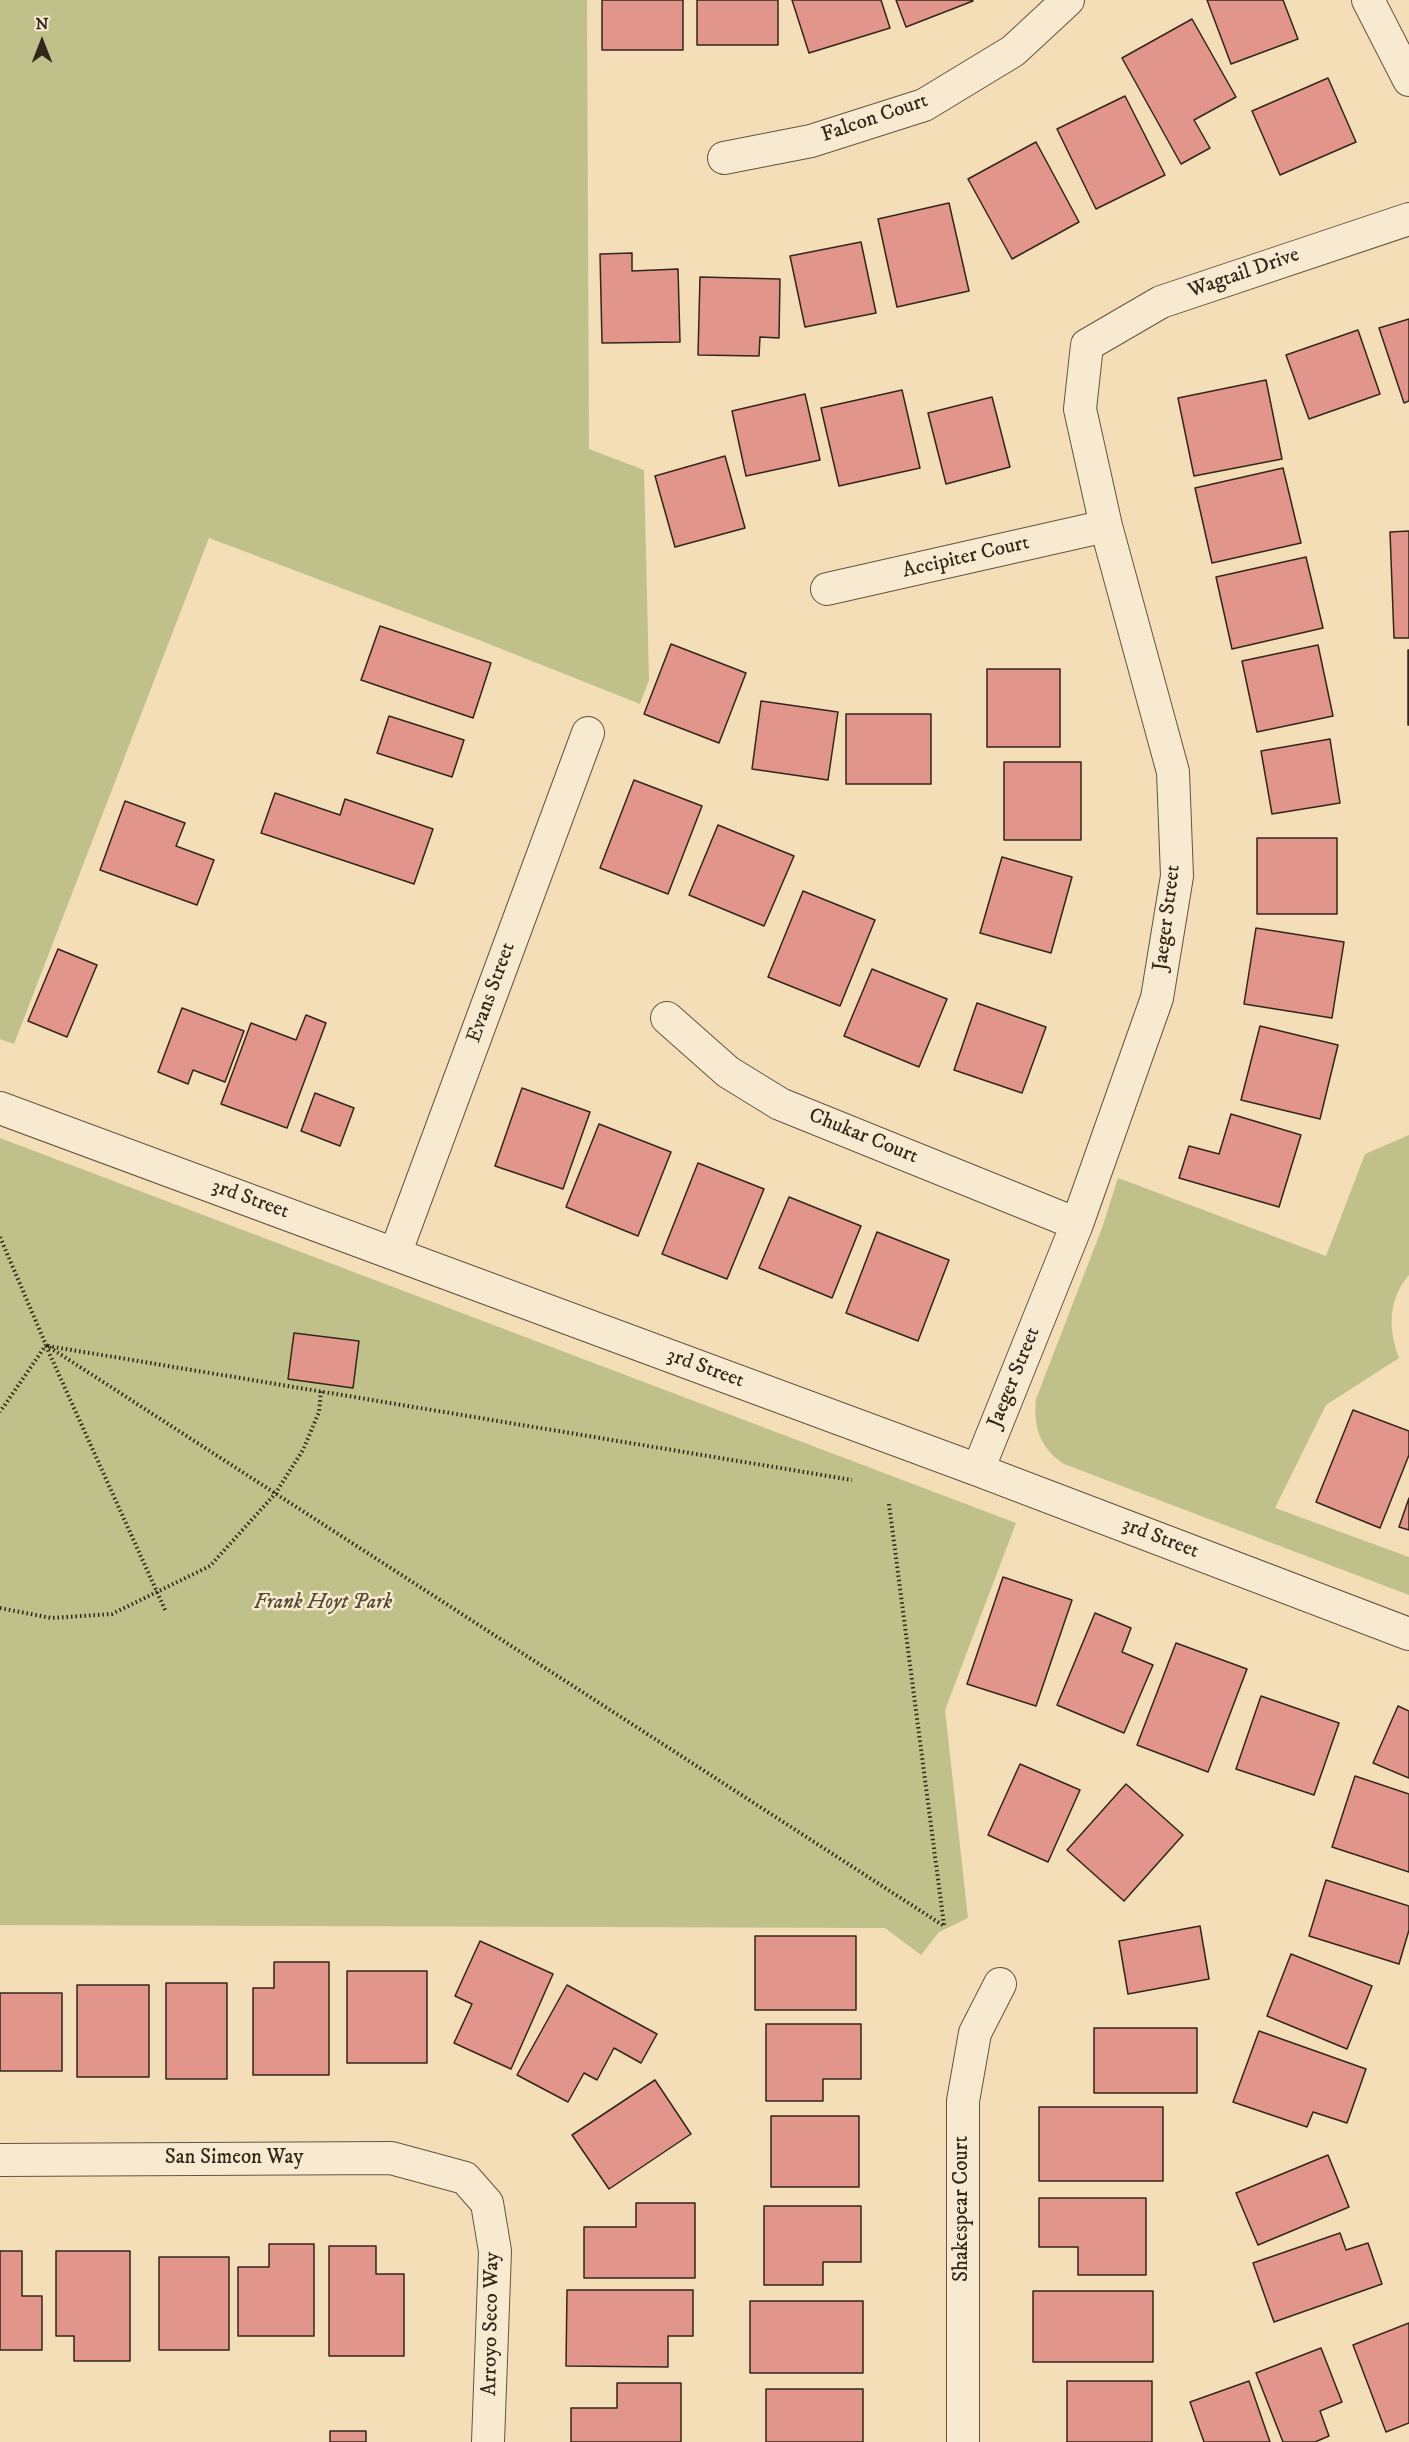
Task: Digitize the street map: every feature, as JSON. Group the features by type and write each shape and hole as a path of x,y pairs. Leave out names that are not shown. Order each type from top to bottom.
{"street":[{"name":"Falcon Court","path":"724,158 811,141 924,105 1013,51 1068,0"},
{"path":"1368,0 1409,80"},
{"name":"Wagtail Drive","path":"1087,345 1161,302 1409,219"},
{"name":"Jaeger Street","path":"978,1470 1077,1224 1157,998 1177,876 1173,772 1106,526 1080,409 1087,345"},
{"name":"Accipiter Court","path":"827,589 1106,526"},
{"name":"Evans Street","path":"395,1254 588,733"},
{"name":"Chukar Court","path":"667,1018 728,1072 780,1104 1077,1224"},
{"name":"3rd Street","path":"0,1108 978,1470 1409,1634"},
{"name":"Shakespear Court","path":"963,2442 963,2101 975,2033 1000,1984"},
{"name":"San Simeon Way","path":"0,2160 391,2158 465,2178"},
{"name":"Arroyo Seco Way","path":"465,2178 488,2204 495,2251 488,2442"}],"path":[{"path":"0,1237 46,1346 166,1612"},
{"path":"46,1346 852,1480"},
{"path":"0,1412 46,1346"},
{"path":"46,1346 944,1926 889,1504"},
{"path":"0,1608 51,1618 112,1614 210,1566 275,1494 303,1450 319,1412 321,1391"}],"green space":[{"path":"0,0 587,0 589,449 644,470 649,680 640,704 479,640 209,538 14,1044 0,1039"},
{"path":"1409,1135 1409,1275 1397,1294 1392,1315 1393,1336 1399,1358 1326,1405 1275,1508 1409,1557 1409,1595 1064,1464 1049,1451 1037,1428 1036,1399 1102,1228 1118,1178 1326,1256 1365,1154"},
{"name":"Frank Hoyt Park","path":"0,1138 1016,1523 945,1710 968,1918 939,1932 921,1955 885,1928 0,1925"}],"building":[{"path":"602,0 683,0 683,50 602,50"},
{"path":"697,0 778,0 778,45 697,45"},
{"path":"792,0 881,0 890,28 809,53"},
{"path":"896,0 972,0 973,1 906,27"},
{"path":"1207,0 1283,0 1298,39 1231,64"},
{"path":"1192,19 1236,97 1194,120 1210,148 1181,164 1122,58"},
{"path":"1328,78 1356,142 1280,175 1252,111"},
{"path":"1125,96 1165,175 1096,209 1057,129"},
{"path":"1036,142 1079,222 1012,259 968,179"},
{"path":"949,203 969,291 897,307 878,219"},
{"path":"861,242 876,313 805,327 790,256"},
{"path":"632,253 632,271 678,269 680,342 602,343 600,254"},
{"path":"700,277 780,279 779,338 760,337 759,356 698,355"},
{"path":"1409,319 1409,401 1404,403 1379,328"},
{"path":"1358,330 1380,394 1309,419 1286,355"},
{"path":"1266,380 1282,459 1194,476 1178,398"},
{"path":"902,390 920,468 839,486 821,408"},
{"path":"805,394 820,460 746,476 732,411"},
{"path":"992,397 1010,467 946,484 928,413"},
{"path":"725,456 745,528 675,547 655,476"},
{"path":"1283,468 1301,543 1212,563 1195,488"},
{"path":"1409,531 1409,638 1394,638 1390,532"},
{"path":"1306,557 1323,628 1232,649 1216,577"},
{"path":"380,626 491,663 473,718 361,680"},
{"path":"671,644 746,673 719,743 644,714"},
{"path":"1318,645 1333,716 1257,732 1242,661"},
{"path":"1409,650 1409,725 1408,725"},
{"path":"987,669 1060,669 1060,747 987,747"},
{"path":"761,701 838,712 828,780 752,769"},
{"path":"846,714 931,714 931,784 846,784"},
{"path":"389,716 464,740 452,777 377,753"},
{"path":"1330,739 1340,803 1272,814 1261,751"},
{"path":"1004,762 1081,762 1081,840 1004,840"},
{"path":"634,780 702,806 668,894 600,868"},
{"path":"275,793 340,815 345,799 433,829 414,884 261,833"},
{"path":"125,801 185,823 176,846 214,860 197,905 100,870"},
{"path":"718,825 794,856 764,926 689,895"},
{"path":"1257,838 1337,838 1337,914 1257,914"},
{"path":"1002,857 1072,877 1051,953 980,933"},
{"path":"803,891 875,920 840,1006 768,977"},
{"path":"1256,928 1344,942 1332,1018 1244,1004"},
{"path":"58,949 97,965 67,1037 28,1021"},
{"path":"872,969 947,999 919,1067 844,1036"},
{"path":"977,1003 1046,1027 1022,1093 954,1070"},
{"path":"182,1008 244,1031 225,1082 193,1070 188,1084 158,1072"},
{"path":"306,1015 326,1023 287,1128 221,1104 251,1023 296,1040"},
{"path":"1260,1026 1338,1045 1320,1119 1241,1100"},
{"path":"522,1088 590,1112 563,1189 495,1166"},
{"path":"315,1093 354,1108 340,1146 301,1131"},
{"path":"1231,1114 1301,1135 1279,1207 1179,1178 1189,1146 1219,1154"},
{"path":"599,1124 671,1152 638,1236 566,1207"},
{"path":"698,1163 764,1189 727,1279 662,1254"},
{"path":"789,1197 861,1226 832,1298 759,1268"},
{"path":"877,1232 949,1260 918,1341 846,1313"},
{"path":"294,1333 359,1341 353,1388 288,1379"},
{"path":"1353,1410 1409,1431 1409,1455 1380,1528 1316,1502"},
{"path":"1409,1498 1409,1530 1399,1527"},
{"path":"1003,1577 1072,1600 1036,1706 967,1684"},
{"path":"1095,1613 1131,1628 1122,1652 1153,1665 1124,1733 1057,1705"},
{"path":"1176,1643 1247,1669 1208,1772 1137,1745"},
{"path":"1261,1696 1339,1723 1314,1795 1236,1769"},
{"path":"1398,1706 1409,1711 1409,1778 1373,1763"},
{"path":"1020,1764 1080,1790 1048,1862 988,1835"},
{"path":"1355,1776 1409,1794 1409,1872 1332,1847"},
{"path":"1126,1784 1183,1835 1124,1901 1067,1850"},
{"path":"1326,1880 1409,1906 1409,1930 1399,1964 1309,1936"},
{"path":"1200,1926 1209,1979 1128,1994 1119,1941"},
{"path":"755,1936 856,1936 856,2010 755,2010"},
{"path":"480,1941 553,1974 511,2069 454,2043 472,2004 455,1996"},
{"path":"1291,1954 1372,1986 1347,2049 1267,2016"},
{"path":"274,1962 329,1962 329,2075 253,2075 253,1988 274,1988"},
{"path":"347,1971 427,1971 427,2063 347,2063"},
{"path":"166,1983 227,1983 227,2079 166,2079"},
{"path":"77,1985 149,1985 149,2077 77,2077"},
{"path":"567,1985 657,2034 641,2063 614,2048 597,2080 584,2073 568,2102 517,2075"},
{"path":"0,1993 62,1993 62,2071 0,2071"},
{"path":"766,2024 861,2024 861,2079 823,2079 823,2101 766,2101"},
{"path":"1094,2028 1197,2028 1197,2093 1094,2093"},
{"path":"1259,2031 1366,2069 1347,2123 1313,2112 1307,2127 1233,2102"},
{"path":"655,2080 691,2134 609,2189 572,2135"},
{"path":"1039,2107 1163,2107 1163,2181 1039,2181"},
{"path":"771,2116 859,2116 859,2187 771,2187"},
{"path":"1328,2155 1349,2207 1258,2245 1236,2193"},
{"path":"1039,2198 1146,2198 1146,2275 1078,2275 1078,2247 1039,2247"},
{"path":"636,2203 695,2203 695,2278 584,2278 584,2227 636,2227"},
{"path":"764,2206 861,2206 861,2262 823,2262 823,2285 764,2285"},
{"path":"1340,2233 1346,2250 1368,2243 1382,2284 1274,2322 1253,2263"},
{"path":"269,2244 314,2244 314,2336 238,2336 238,2267 269,2267"},
{"path":"329,2246 376,2246 376,2274 404,2274 404,2356 329,2356"},
{"path":"0,2251 22,2251 22,2296 42,2296 42,2350 0,2350"},
{"path":"56,2251 130,2251 130,2361 74,2361 74,2336 56,2336"},
{"path":"159,2257 229,2257 229,2350 159,2350"},
{"path":"567,2290 693,2290 693,2336 668,2336 668,2367 566,2366"},
{"path":"1033,2291 1153,2291 1153,2362 1033,2362"},
{"path":"750,2301 863,2301 863,2373 750,2373"},
{"path":"1409,2323 1409,2423 1386,2432 1353,2345"},
{"path":"1321,2348 1342,2402 1320,2411 1329,2436 1315,2442 1283,2442 1256,2373"},
{"path":"1067,2381 1152,2381 1152,2442 1067,2442"},
{"path":"1249,2381 1270,2442 1204,2442 1190,2402"},
{"path":"617,2383 681,2383 681,2442 571,2442 571,2408 617,2408"},
{"path":"766,2389 863,2389 863,2442 766,2442"},
{"path":"330,2431 366,2431 366,2442 330,2442"}]}
